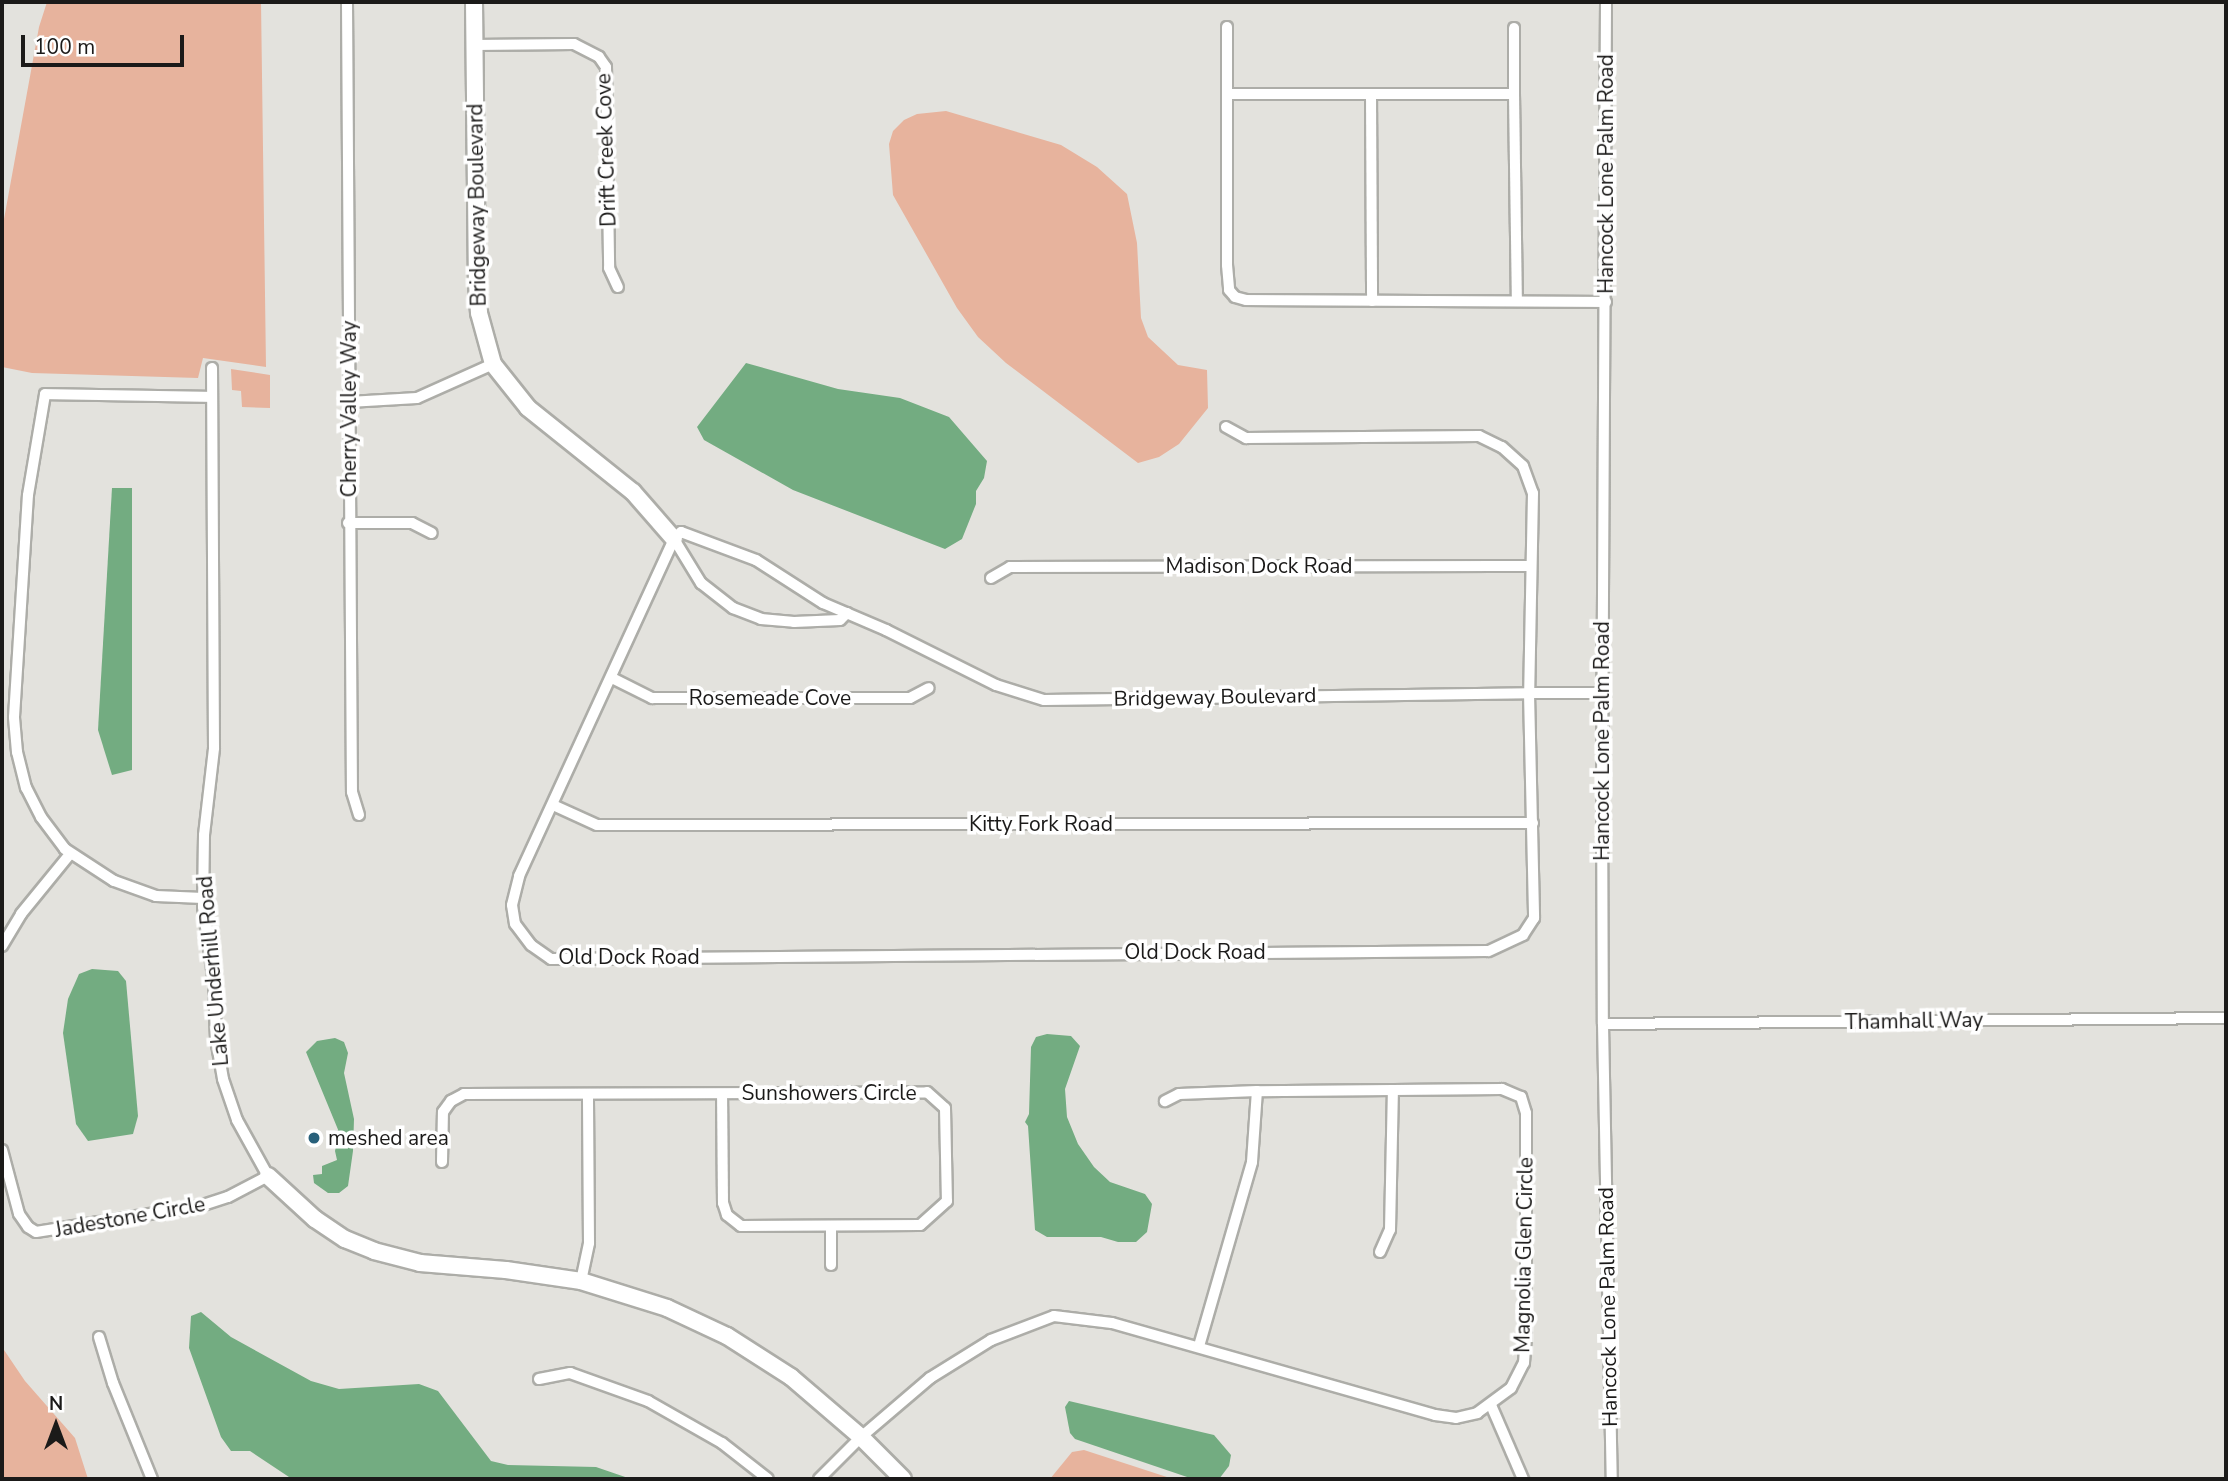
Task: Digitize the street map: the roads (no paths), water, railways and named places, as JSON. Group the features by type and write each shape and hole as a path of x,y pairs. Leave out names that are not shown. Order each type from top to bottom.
{"street":[{"name":"Cherry Valley Way","path":"347,2 348,523 352,792 359,815"},
{"name":"Bridgeway Boulevard","path":"474,2 477,284 479,313 493,364 528,408 633,492 674,539 701,583 733,608 761,619 794,622 839,620 848,613"},
{"name":"Hancock Lone Palm Road","path":"1606,2 1606,302 1601,692 1603,1024 1612,1479"},
{"path":"1227,27 1229,290 1235,297 1246,300 1606,302"},
{"path":"1514,28 1517,300"},
{"name":"Drift Creek Cove","path":"474,45 573,44 599,57 606,68 609,268 618,287"},
{"path":"1227,94 1514,94"},
{"path":"1371,94 1373,300"},
{"path":"349,402 417,398 493,364"},
{"name":"Lake Underhill Road","path":"212,368 214,748 204,835 203,898 214,983 216,1039 223,1079 237,1120 268,1176 315,1219 345,1238 381,1254 436,1265 506,1270 581,1281 667,1308 727,1336 791,1377 861,1437 903,1479"},
{"path":"203,898 156,896 114,881 70,854 41,817 31,799 20,769 14,727 28,495 45,394 212,397"},
{"name":"Old Dock Road","path":"674,539 519,876 512,905 514,924 531,945 551,959 1488,951 1523,935 1534,918 1529,693 1533,493 1523,466 1502,447 1479,436 1246,438 1226,427"},
{"path":"348,523 412,523 432,533"},
{"name":"Bridgeway Boulevard","path":"674,539 681,532 756,560 823,603 996,685 1044,699 1601,692"},
{"name":"Madison Dock Road","path":"991,578 1010,566 1530,566"},
{"name":"Rosemeade Cove","path":"612,678 652,698 910,698 929,688"},
{"name":"Kitty Fork Road","path":"553,805 597,825 1533,823"},
{"path":"2,946 21,914 70,854"},
{"name":"Thamhall Way","path":"1603,1024 2226,1018"},
{"name":"Magnolia Glen Circle","path":"819,1479 861,1437 930,1378 991,1340 1054,1316 1112,1323 1435,1415 1456,1418 1477,1413 1492,1405 1511,1388 1524,1363 1526,1112 1521,1097 1502,1089 1257,1091 1179,1094 1165,1101"},
{"path":"1380,1252 1390,1230 1393,1090"},
{"path":"1199,1346 1252,1162 1257,1091"},
{"name":"Sunshowers Circle","path":"442,1161 442,1117 448,1104 457,1096 927,1092 945,1108 947,1200 920,1225 741,1226 727,1215 723,1203 722,1094"},
{"path":"581,1281 589,1243 588,1094"},
{"name":"Jadestone Circle","path":"2,1150 19,1213 27,1227 36,1232 200,1206 228,1197 268,1176"},
{"path":"831,1226 831,1265"},
{"path":"99,1337 113,1383 152,1479"},
{"path":"539,1378 570,1373 648,1401 722,1443 768,1479"},
{"path":"1492,1405 1523,1479"}],"place":[{"name":"meshed area","path":"314,1138"}]}
